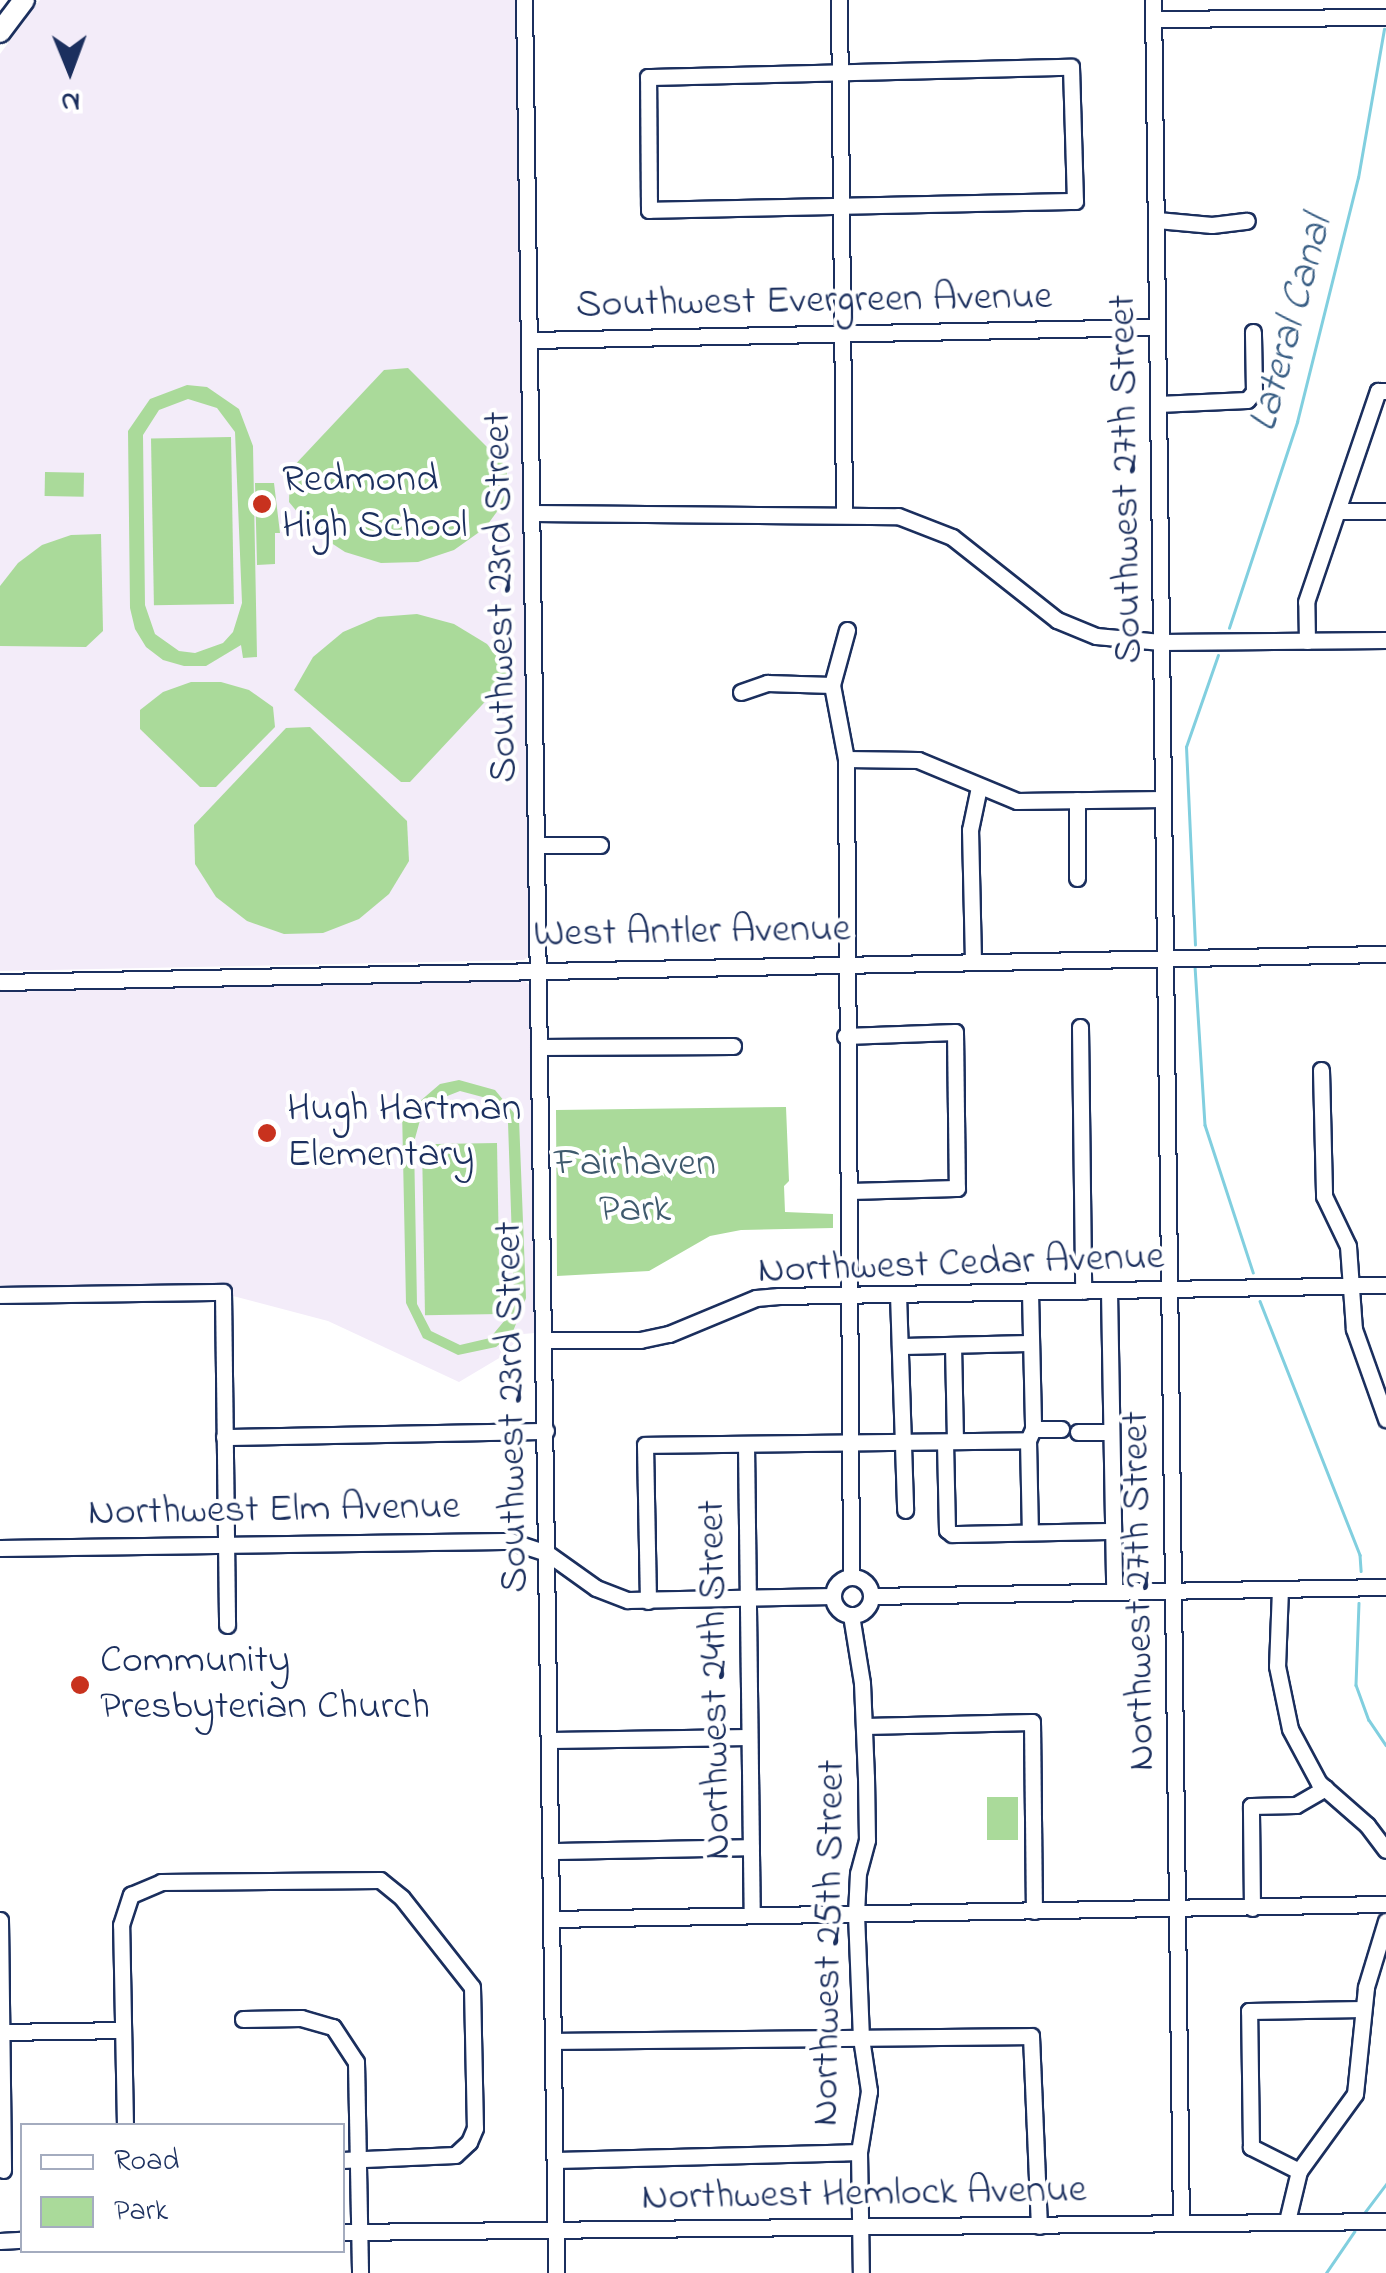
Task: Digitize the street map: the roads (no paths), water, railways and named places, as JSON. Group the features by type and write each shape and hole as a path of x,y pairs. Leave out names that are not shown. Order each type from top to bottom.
{"main road":[{"path":"0,32 24,0"}],"street":[{"name":"Southwest 23rd Street","path":"524,0 532,340 556,2273"},
{"path":"839,0 844,513"},
{"name":"Southwest 27th Street","path":"1153,0 1165,958"},
{"path":"1153,19 1386,17"},
{"path":"1072,67 1075,201 649,210 648,77 840,72 1072,67"},
{"path":"1157,220 1212,226 1247,221"},
{"name":"Southwest Evergreen Avenue","path":"532,340 1157,327"},
{"path":"1158,404 1247,400 1254,392 1253,332"},
{"path":"1307,640 1306,602 1382,391"},
{"path":"1338,511 1386,510"},
{"path":"534,514 898,516 952,537 1057,620 1096,636 1161,642 1386,640"},
{"path":"847,630 832,685 846,759 850,1577"},
{"path":"741,692 767,683 832,685"},
{"path":"846,759 918,760 1017,801 1163,799"},
{"path":"973,961 970,830 978,787"},
{"path":"1077,800 1077,878"},
{"path":"538,845 600,845"},
{"name":"West Antler Avenue","path":"0,982 538,968 1386,954"},
{"name":"Northwest 27th Street","path":"1165,958 1180,2223"},
{"path":"1080,1028 1084,1291"},
{"path":"845,1036 955,1032 957,1188 848,1191"},
{"path":"540,1047 733,1046"},
{"path":"1322,1070 1324,1196 1348,1246 1354,1328 1386,1419"},
{"name":"Northwest Cedar Avenue","path":"544,1340 640,1340 669,1334 756,1298 1386,1286"},
{"path":"1109,1291 1114,1592"},
{"path":"0,1296 222,1292 227,1625"},
{"path":"1030,1292 1030,1532"},
{"path":"898,1294 905,1510"},
{"path":"900,1346 1031,1344"},
{"path":"953,1345 947,1530 952,1534 1113,1531"},
{"path":"648,1601 645,1445 950,1442 1030,1435 1061,1428"},
{"path":"224,1437 546,1431"},
{"path":"1078,1432 1112,1432"},
{"name":"Northwest 24th Street","path":"746,1444 752,1916"},
{"name":"Northwest Elm Avenue","path":"0,1548 510,1540 547,1553 611,1596 648,1601 832,1596"},
{"path":"850,1577 863,1580 871,1596 867,1607 851,1615 840,1611 832,1596 836,1585 850,1577"},
{"path":"871,1596 1386,1587"},
{"path":"1280,1589 1278,1666 1282,1698 1305,1762 1386,1850"},
{"name":"Northwest 25th Street","path":"851,1615 865,1726 867,1840 858,1872 856,1914 861,2038 868,2091 859,2152 861,2273"},
{"path":"865,1726 1032,1722 1034,1911"},
{"path":"550,1740 750,1738"},
{"path":"1252,1908 1252,1806 1296,1805 1325,1788"},
{"path":"551,1851 751,1847"},
{"path":"124,2123 120,1925 131,1896 161,1882 380,1880 402,1898 472,1987 475,2128 469,2142 455,2154 351,2160"},
{"path":"551,1919 1386,1904"},
{"path":"0,1920 3,2170"},
{"path":"1287,2221 1300,2171 1355,2094 1363,2009 1386,1921"},
{"path":"1300,2171 1251,2147 1249,2011 1363,2009"},
{"path":"243,2019 301,2018 333,2028 356,2062 351,2160 361,2232 360,2273"},
{"path":"2,2032 121,2030"},
{"path":"555,2041 1031,2036 1039,2226"},
{"path":"556,2160 859,2152"},
{"name":"Northwest Hemlock Avenue","path":"345,2232 1386,2221"}],"waterway":[{"name":"Lateral Canal","path":"1229,628 1297,422 1358,178 1384,29"},
{"name":"Lateral Canal","path":"1195,945 1186,747 1218,655"},
{"name":"Lateral Canal","path":"1195,966 1205,1125 1253,1272"},
{"name":"Lateral Canal","path":"1260,1301 1360,1555 1361,1571"},
{"name":"Lateral Canal","path":"1359,1603 1356,1685 1369,1720 1386,1745"},
{"name":"Lateral Canal","path":"1365,2212 1386,2184"},
{"name":"Lateral Canal","path":"1326,2273 1354,2232"}],"place":[{"name":"Redmond High School","path":"262,504"},
{"name":"Hugh Hartman Elementary","path":"267,1133"},
{"name":"Community Presbyterian Church","path":"80,1685"}],"park label":[{"name":"Fairhaven Park","path":"635,1188"}]}
